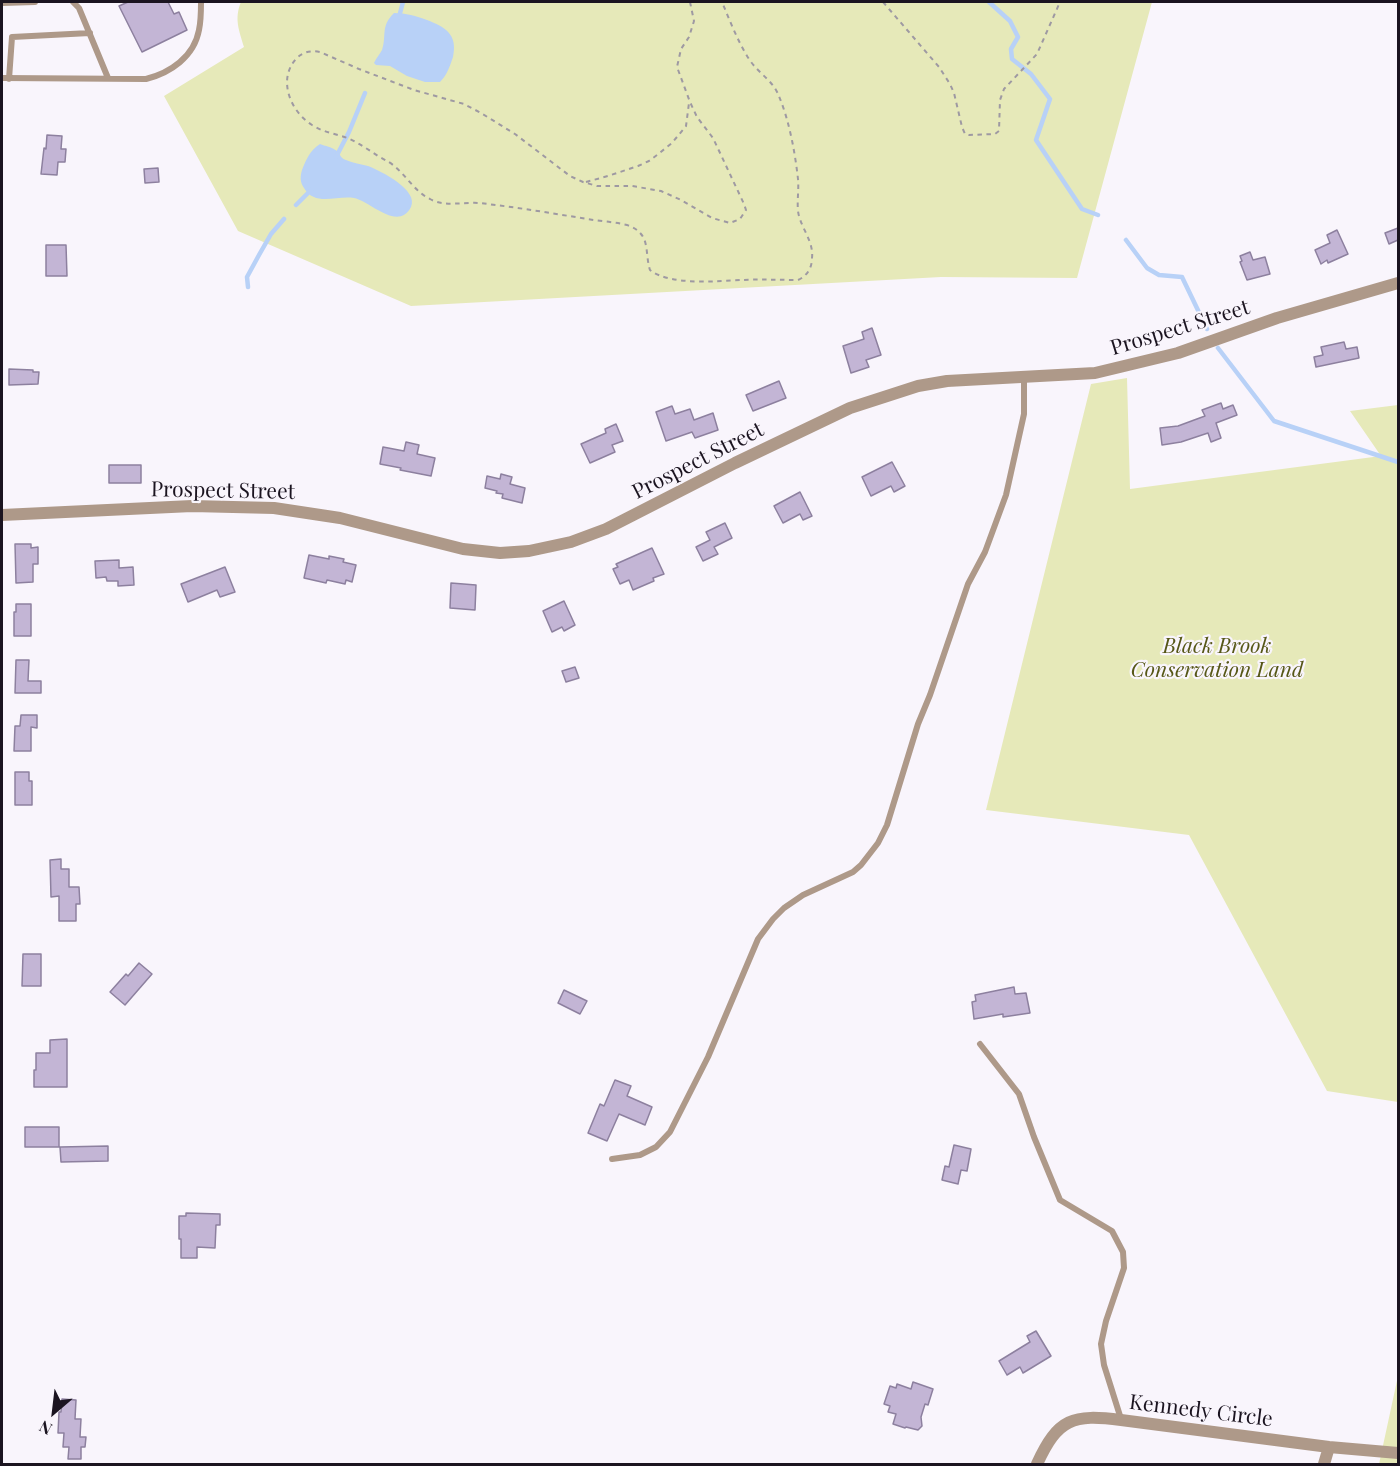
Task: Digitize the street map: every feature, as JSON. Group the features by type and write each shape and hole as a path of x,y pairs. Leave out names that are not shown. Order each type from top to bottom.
{"street":[{"name":"Prospect Street","path":"2,515 192,506 274,508 340,518 463,549 500,553 528,551 571,543 606,529 735,463 850,408 897,393 932,383 1095,373 1178,353 1277,318 1398,283"},
{"name":"Kennedy Circle","path":"1037,1464 1053,1436 1075,1419 1087,1417 1329,1447 1398,1453"},
{"path":"1324,1464 1329,1447"}],"lane":[{"path":"2,3 35,2"},
{"path":"73,2 79,8 108,78"},
{"path":"90,33 12,37 5,79 146,79 160,76 172,69 191,51 200,30 201,2"},
{"path":"612,1159 640,1155 656,1147 670,1132 708,1057 759,939 768,924 784,908 803,895 853,872 861,866 878,843 890,815 918,724 968,584 985,552 1006,495 1024,414 1024,377"},
{"path":"980,1044 1019,1094 1060,1200 1112,1231 1123,1252 1124,1268 1106,1321 1101,1344 1104,1365 1121,1420"}],"path":[{"path":"690,2 694,21 681,49 677,67 697,117 713,138 741,195 746,210 740,219 730,223 719,221 669,194 649,188 597,186 583,183 559,169 515,134 471,107 414,90 320,52 302,54 294,61 288,72 289,97 296,109 310,124 318,129 351,139 393,165 424,196 436,202 477,203 540,210 631,226 640,232 646,243 650,270 660,275 699,282 798,280 810,268 813,256 798,212 798,180 791,138 776,90 750,61 722,2"},
{"path":"883,2 939,67 950,84 962,127 965,134 969,135 995,134 999,131 1000,100 1004,89 1037,54 1060,2"},
{"path":"583,183 638,166 657,155 672,143 686,126 690,102"}],"green space":[{"path":"241,2 1152,2 1077,278 941,277 411,306 238,231 164,96 244,47 238,19"},
{"name":"Black Brook Conservation Land","path":"1127,378 1130,489 1381,456 1350,411 1398,405 1398,1102 1327,1091 1189,835 986,810 1091,384"},
{"path":"1398,1376 1398,1464 1379,1464"}],"water":[{"path":"394,13 423,19 449,32 454,42 453,57 440,82 425,82 407,76 390,66 374,63 382,50 385,27"},
{"path":"320,144 335,150 344,159 374,168 397,182 409,194 412,201 411,207 399,217 391,216 354,198 320,199 309,194 302,184 301,173 309,156"}],"building":[{"path":"128,2 168,2 174,14 179,12 187,30 142,52 119,6"},
{"path":"47,135 62,136 61,149 66,149 65,162 58,162 57,175 41,174"},
{"path":"158,168 159,182 145,183 144,169"},
{"path":"1398,228 1398,240 1389,244 1385,233"},
{"path":"1337,230 1348,254 1321,264 1315,250 1330,243 1327,235"},
{"path":"46,245 66,245 67,276 46,276"},
{"path":"1250,252 1253,260 1265,257 1270,274 1247,280 1240,256"},
{"path":"872,328 881,355 866,360 869,367 851,373 843,346 864,339 862,332"},
{"path":"1344,342 1346,349 1357,347 1359,358 1316,367 1314,357 1323,355 1321,347"},
{"path":"9,369 39,372 38,384 9,385"},
{"path":"779,381 786,398 753,411 746,395"},
{"path":"1221,403 1223,409 1233,405 1237,415 1216,423 1221,438 1211,442 1208,433 1181,442 1162,445 1160,428 1178,426 1205,416 1202,410"},
{"path":"672,406 675,414 690,409 694,420 713,413 718,430 695,438 692,432 666,441 656,412"},
{"path":"616,424 623,441 612,445 615,452 590,463 581,444 606,433 605,429"},
{"path":"406,442 419,445 417,454 435,458 431,476 380,464 383,447 404,451"},
{"path":"892,462 905,486 894,492 891,486 871,496 862,477"},
{"path":"109,465 141,465 141,483 109,483"},
{"path":"501,474 512,477 510,484 525,488 522,503 502,498 503,494 485,488 487,476 500,479"},
{"path":"800,492 812,516 803,520 800,514 783,523 774,506"},
{"path":"725,523 732,538 714,547 718,554 703,561 696,547 710,540 706,532"},
{"path":"15,544 31,544 31,548 38,547 38,564 33,564 33,582 16,583"},
{"path":"652,548 664,574 633,590 629,580 620,584 613,569 618,567 616,564"},
{"path":"309,555 344,559 343,562 356,565 352,582 346,580 345,584 327,580 326,583 304,578"},
{"path":"119,560 119,568 133,567 134,585 118,586 118,581 107,581 106,577 96,578 95,561"},
{"path":"225,567 235,592 220,597 217,590 188,602 181,584"},
{"path":"451,583 476,585 475,610 450,608"},
{"path":"564,601 575,625 564,631 562,627 552,632 543,611"},
{"path":"16,604 31,604 31,636 14,636"},
{"path":"16,660 29,660 28,681 41,681 41,693 15,693"},
{"path":"575,667 579,678 566,682 562,671"},
{"path":"21,715 37,715 37,728 31,727 31,751 14,751 15,726 20,726"},
{"path":"15,772 29,772 29,781 32,781 32,805 15,805"},
{"path":"61,859 61,869 69,869 69,887 79,887 80,904 76,904 76,921 59,921 59,896 51,897 50,860"},
{"path":"23,954 41,954 41,986 22,986"},
{"path":"139,963 152,974 125,1005 110,992"},
{"path":"1014,987 1015,994 1026,993 1030,1013 1003,1017 1003,1014 974,1019 972,1002 976,1001 975,995"},
{"path":"564,990 587,1001 580,1014 558,1003"},
{"path":"67,1039 67,1087 34,1087 36,1053 50,1053 50,1040"},
{"path":"615,1080 631,1086 627,1096 652,1107 645,1125 619,1114 607,1141 588,1133 600,1104 604,1106"},
{"path":"25,1127 59,1127 59,1147 25,1147"},
{"path":"954,1145 971,1149 967,1171 961,1170 958,1184 942,1180 945,1166 949,1167"},
{"path":"108,1146 108,1161 61,1162 60,1147"},
{"path":"186,1213 220,1214 220,1225 216,1225 215,1248 197,1247 197,1258 181,1258 179,1216 186,1216"},
{"path":"1036,1331 1051,1356 1023,1373 1020,1367 1007,1375 999,1361 1030,1342 1027,1336"},
{"path":"913,1382 933,1389 921,1417 922,1426 918,1430 893,1424 896,1414 888,1412 890,1406 884,1404 890,1386 896,1388 897,1384 911,1389"},
{"path":"62,1399 76,1400 75,1419 81,1419 80,1437 86,1437 85,1447 81,1447 81,1459 68,1459 69,1447 63,1447 64,1433 58,1433"}],"waterway":[{"path":"399,17 403,2"},
{"path":"989,2 1010,21 1018,37 1011,49 1012,59 1031,74 1050,99 1036,140 1082,209 1098,215"},
{"path":"336,157 365,93"},
{"path":"296,205 311,190"},
{"path":"248,287 247,277 271,234 284,219"},
{"path":"1126,240 1147,268 1159,275 1182,277 1207,329"},
{"path":"1218,348 1274,421 1398,462"}]}
